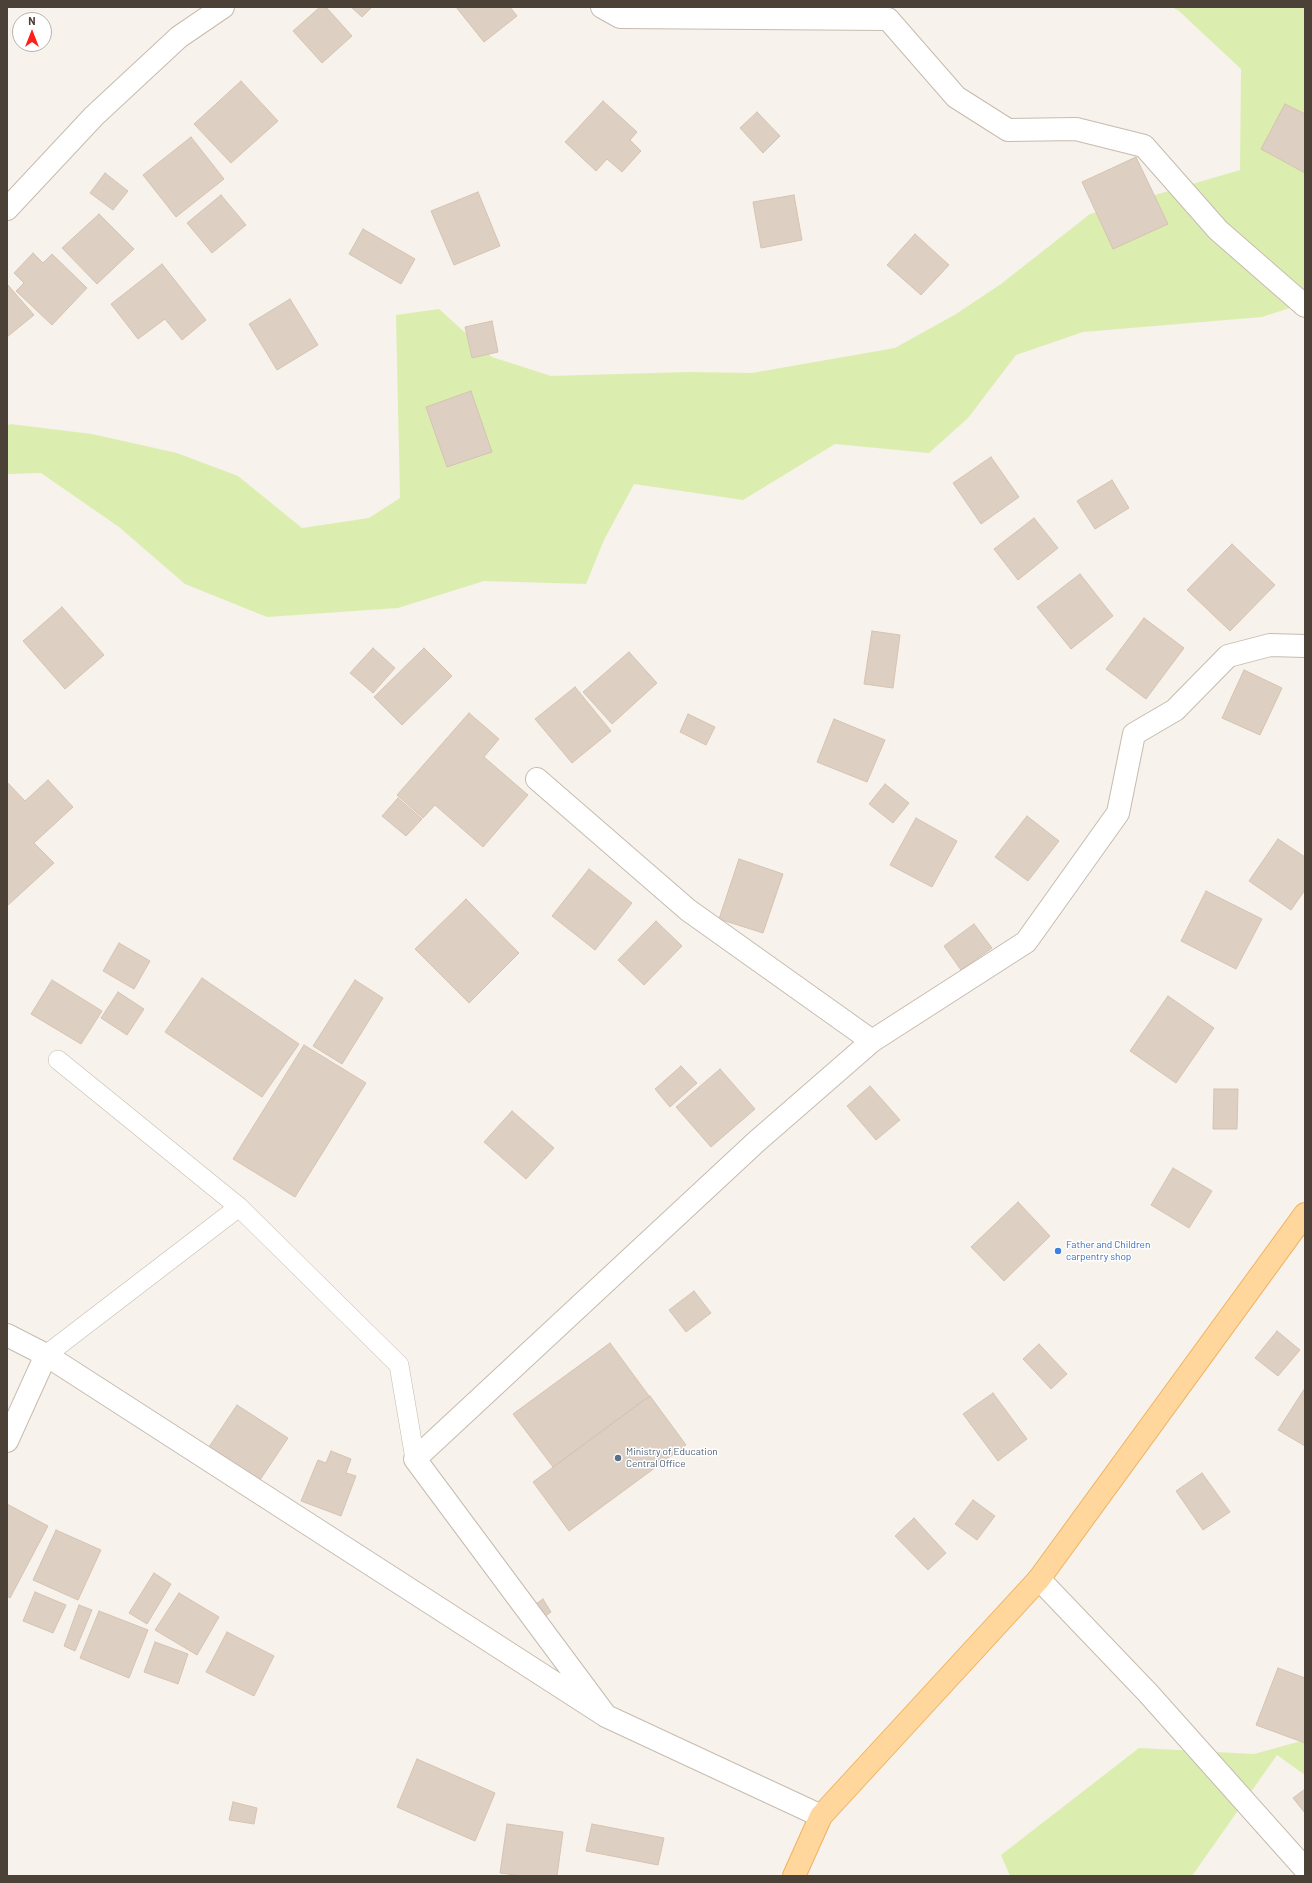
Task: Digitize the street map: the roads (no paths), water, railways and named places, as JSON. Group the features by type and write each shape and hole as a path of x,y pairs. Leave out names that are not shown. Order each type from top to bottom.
{"main road":[{"path":"794,1876 821,1816 1039,1579 1305,1214"}],"street":[{"path":"7,209 94,116 179,37 223,7"},
{"path":"602,7 620,17 888,20 956,97 1008,130 1076,129 1144,146 1218,230 1305,306"},
{"path":"606,1716 414,1459 756,1142 872,1041 1026,942 1118,814 1134,734 1175,710 1228,656 1270,645 1305,646"},
{"path":"537,779 688,910 872,1041"},
{"path":"7,1335 46,1355 606,1716 821,1816"},
{"path":"7,1441 46,1355"},
{"path":"1039,1579 1148,1693 1305,1869"}],"lane":[{"path":"58,1060 239,1207 399,1366 414,1459"},
{"path":"46,1355 239,1207"}],"place":[{"name":"Father and Children carpentry shop","path":"1058,1251"},
{"name":"Ministry of Education Central Office","path":"618,1458"}]}
